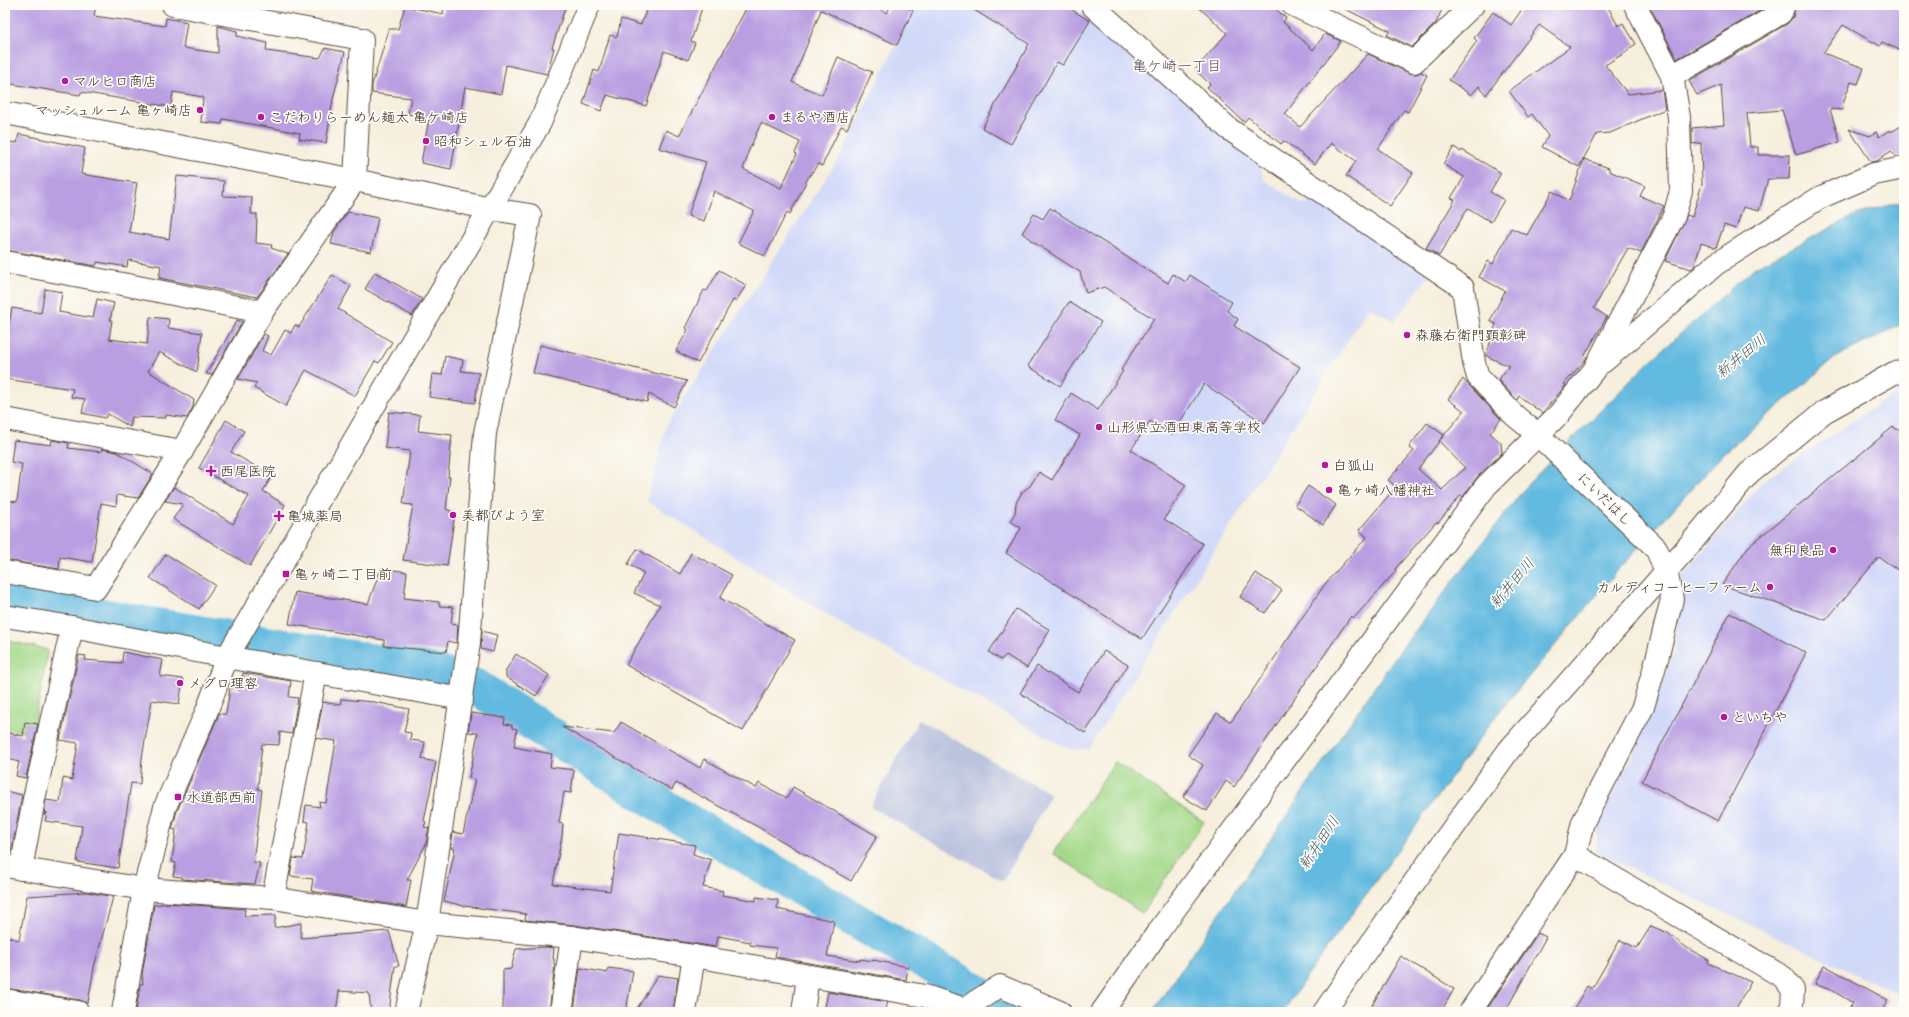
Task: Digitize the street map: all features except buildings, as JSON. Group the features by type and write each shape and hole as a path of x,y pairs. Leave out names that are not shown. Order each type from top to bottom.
{"street":[{"path":"5,572 96,588 182,451 262,312 355,180 362,39 173,5"},
{"path":"123,1012 144,889 166,807 206,713 227,658 540,123 589,5"},
{"name":"にいだはし","path":"1092,5 1229,129 1463,288 1474,363 1478,377 1514,415 1537,434 1656,548 1666,571"},
{"path":"1293,5 1414,62 1473,5"},
{"path":"1594,370 1674,216 1682,191 1678,116 1672,76 1635,5"},
{"path":"1672,76 1781,13 1784,5"},
{"path":"5,113 355,180 491,209 530,215 485,433 469,642 462,699 427,923 406,1012"},
{"path":"1102,1012 1158,932 1486,486 1537,434 1559,414 1594,370 1716,264 1819,198 1874,174 1904,168"},
{"path":"5,262 262,312"},
{"path":"1324,1012 1383,926 1509,750 1666,571 1749,473 1824,412 1894,373 1904,372"},
{"path":"5,419 182,451"},
{"path":"1470,1012 1575,855 1583,822 1643,707 1672,599 1666,571"},
{"path":"5,616 72,627 227,658 462,699"},
{"path":"72,627 34,799 13,867 144,889 274,898 427,923 572,937 694,956 808,977 924,1004 964,1009 1000,986 1060,1012"},
{"path":"274,898 316,673"},
{"path":"1575,855 1783,977 1793,990 1792,1005 1789,1012"},
{"path":"561,1012 572,937"},
{"path":"685,1012 694,956"},
{"path":"803,1012 808,977"},
{"path":"5,1000 78,1012"}],"shaded area":[{"path":"916,5 1068,5 1103,26 1259,163 1264,180 1302,204 1324,201 1430,274 1395,321 1369,307 1088,749 1071,750 847,627 647,501 666,426 841,155"},
{"path":"1904,393 1904,997 1596,852 1598,821 1633,755 1674,652 1682,577 1763,481 1894,394"},
{"path":"919,719 1051,794 1003,881 870,807"}],"green space":[{"path":"5,640 48,650 33,733 5,728"},
{"path":"1115,762 1204,822 1142,913 1053,853"}],"water":[{"name":"新井田川","path":"1904,201 1904,323 1836,357 1723,454 1618,570 1495,717 1311,970 1283,1012 1152,1012 1396,656 1528,484 1647,364 1755,267 1856,215"}],"waterway":[{"path":"5,598 144,624 431,671 476,687 677,815 1011,1012"}],"place":[{"name":"マルヒロ商店","path":"65,81"},
{"name":"マッシュルーム 亀ヶ崎店","path":"200,110"},
{"name":"こだわりらーめん麺太 亀ケ崎店","path":"261,117"},
{"name":"まるや酒店","path":"772,117"},
{"name":"昭和シェル石油","path":"426,141"},
{"name":"森藤右衛門顕彰碑","path":"1407,335"},
{"name":"山形県立酒田東高等学校","path":"1099,427"},
{"name":"白狐山","path":"1325,465"},
{"name":"西尾医院","path":"211,471"},
{"name":"亀ヶ崎八幡神社","path":"1329,490"},
{"name":"美都びよう室","path":"453,515"},
{"name":"亀城薬局","path":"279,516"},
{"name":"無印良品","path":"1833,550"},
{"name":"亀ヶ崎二丁目前","path":"286,574"},
{"name":"カルディコーヒーファーム","path":"1770,587"},
{"name":"メグロ理容","path":"180,683"},
{"name":"といちや","path":"1724,717"},
{"name":"水道部西前","path":"178,797"}],"district":[{"name":"亀ケ崎一丁目","path":"1177,66"}]}
